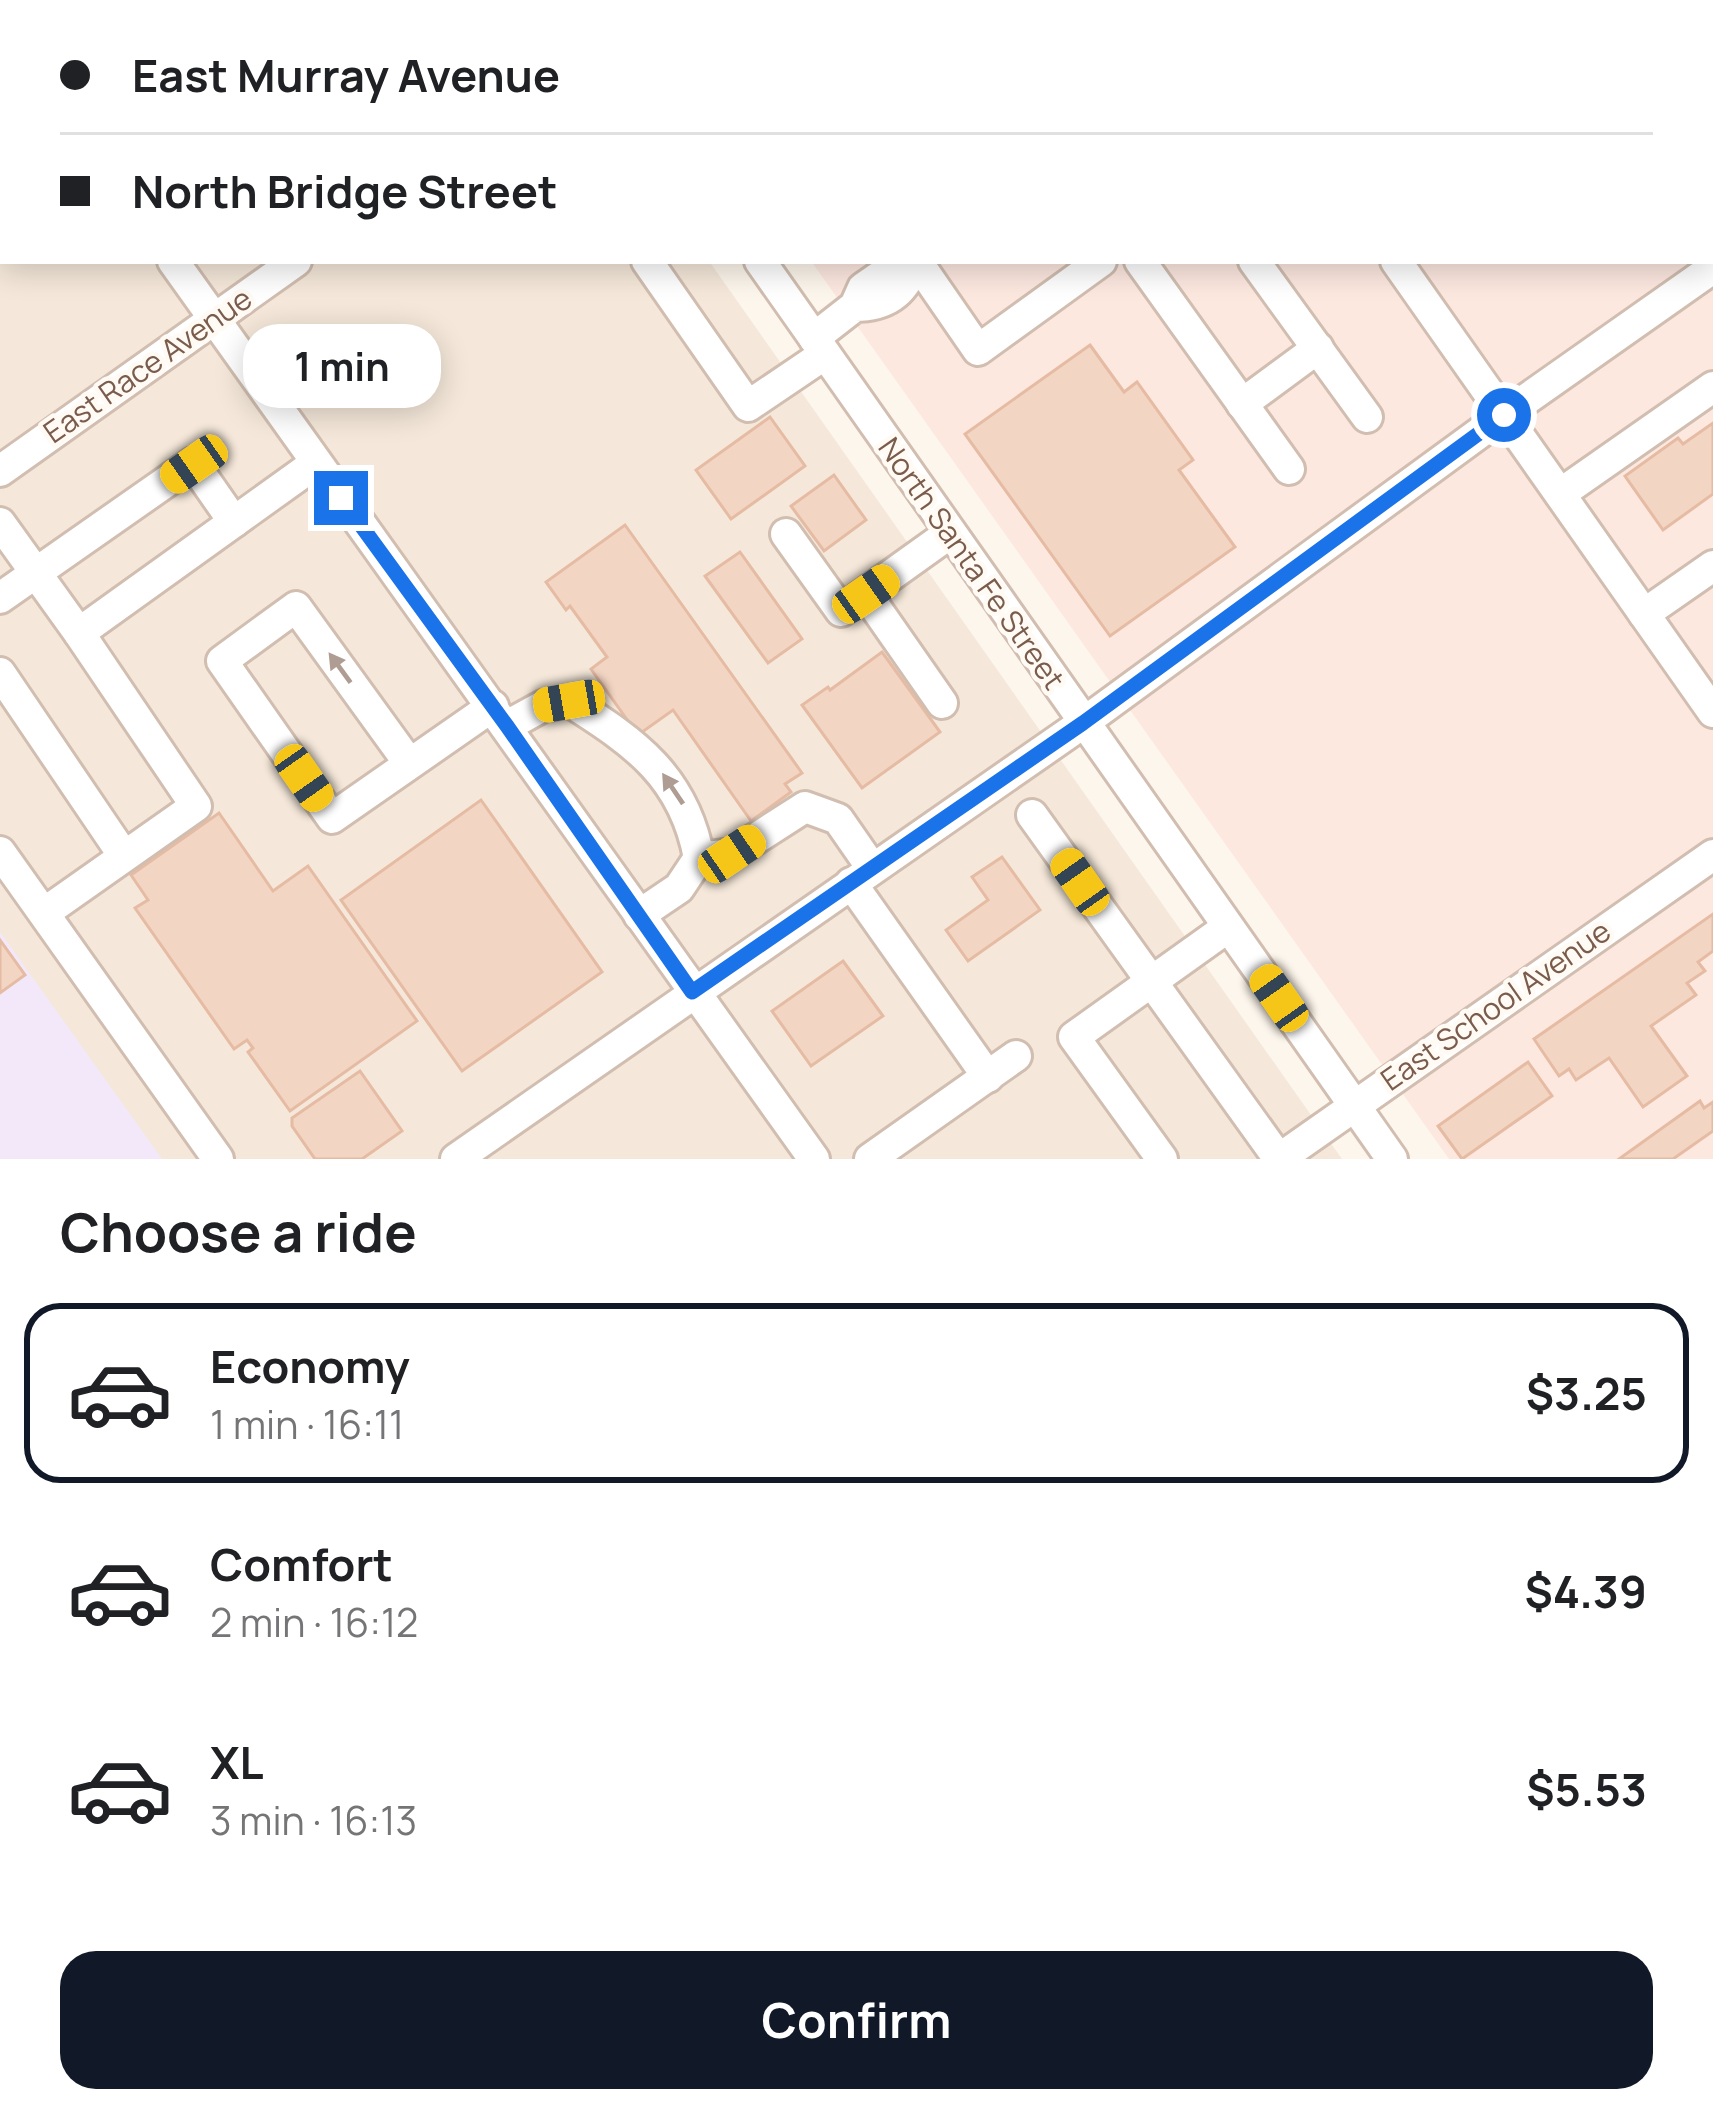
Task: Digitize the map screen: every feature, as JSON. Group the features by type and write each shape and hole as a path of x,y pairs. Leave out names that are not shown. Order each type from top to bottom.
{"street":[{"path":"175,264 814,1159"},
{"name":"East Race Avenue","path":"0,471 292,264"},
{"path":"649,264 748,406 819,346 855,306 877,306 906,287 917,264 978,350 1097,264"},
{"name":"North Santa Fe Street","path":"762,264 1392,1159"},
{"path":"1142,264 1289,469"},
{"path":"1256,264 1366,417"},
{"path":"1398,264 1713,712"},
{"path":"456,1159 1083,723 1713,268"},
{"path":"1243,404 1318,348"},
{"path":"1560,494 1713,387"},
{"path":"0,598 194,464 234,522"},
{"path":"79,633 316,464"},
{"path":"0,523 196,806 44,913"},
{"path":"786,534 841,611 950,533"},
{"path":"1644,614 1713,566"},
{"path":"866,594 942,703"},
{"path":"409,763 296,607 222,661 332,818 409,763 500,716 569,701 596,717 658,767 682,798 693,826 699,858 679,888 639,916"},
{"path":"0,673 124,856"},
{"path":"699,858 732,854 805,807 838,819 861,876 988,1077"},
{"path":"1032,815 1279,1159"},
{"path":"0,852 218,1159"},
{"name":"East School Avenue","path":"1279,1159 1713,855"},
{"path":"1162,1159 1075,1037 1228,927"},
{"path":"870,1159 1016,1056"}],"shaded area":[{"path":"0,264 711,264 1342,1159 0,1159"},
{"path":"813,264 1713,264 1713,1159 1449,1159"},
{"path":"0,932 162,1159 0,1159"}],"building":[{"path":"1090,345 1124,392 1137,382 1193,460 1179,470 1235,547 1110,636 965,434"},
{"path":"770,417 805,466 731,519 696,470"},
{"path":"1713,423 1713,494 1663,530 1625,476 1678,438 1683,444"},
{"path":"834,475 866,520 824,551 791,506"},
{"path":"625,525 802,773 785,784 791,792 751,821 673,710 638,735 591,669 607,657 546,582"},
{"path":"740,552 802,639 768,663 705,576"},
{"path":"882,652 940,732 862,788 802,705"},
{"path":"481,800 602,972 462,1071 341,900"},
{"path":"219,813 273,891 308,866 417,1021 290,1111 248,1052 253,1048 247,1040 234,1049 135,908 148,900 131,875"},
{"path":"1002,857 1040,910 968,961 946,930 988,900 972,877"},
{"path":"1713,914 1713,951 1698,962 1705,971 1687,983 1696,995 1651,1026 1687,1076 1643,1107 1609,1058 1576,1080 1569,1069 1559,1076 1534,1039"},
{"path":"0,940 25,975 0,993"},
{"path":"843,961 883,1016 811,1066 772,1011"},
{"path":"1528,1062 1552,1096 1462,1159 1438,1126"},
{"path":"360,1071 402,1131 362,1159 315,1159 292,1126 292,1118"},
{"path":"1700,1101 1704,1108 1713,1102 1713,1131 1673,1159 1619,1159"}],"route":[{"path":"341,498 692,992 1083,723 1504,415"}]}
